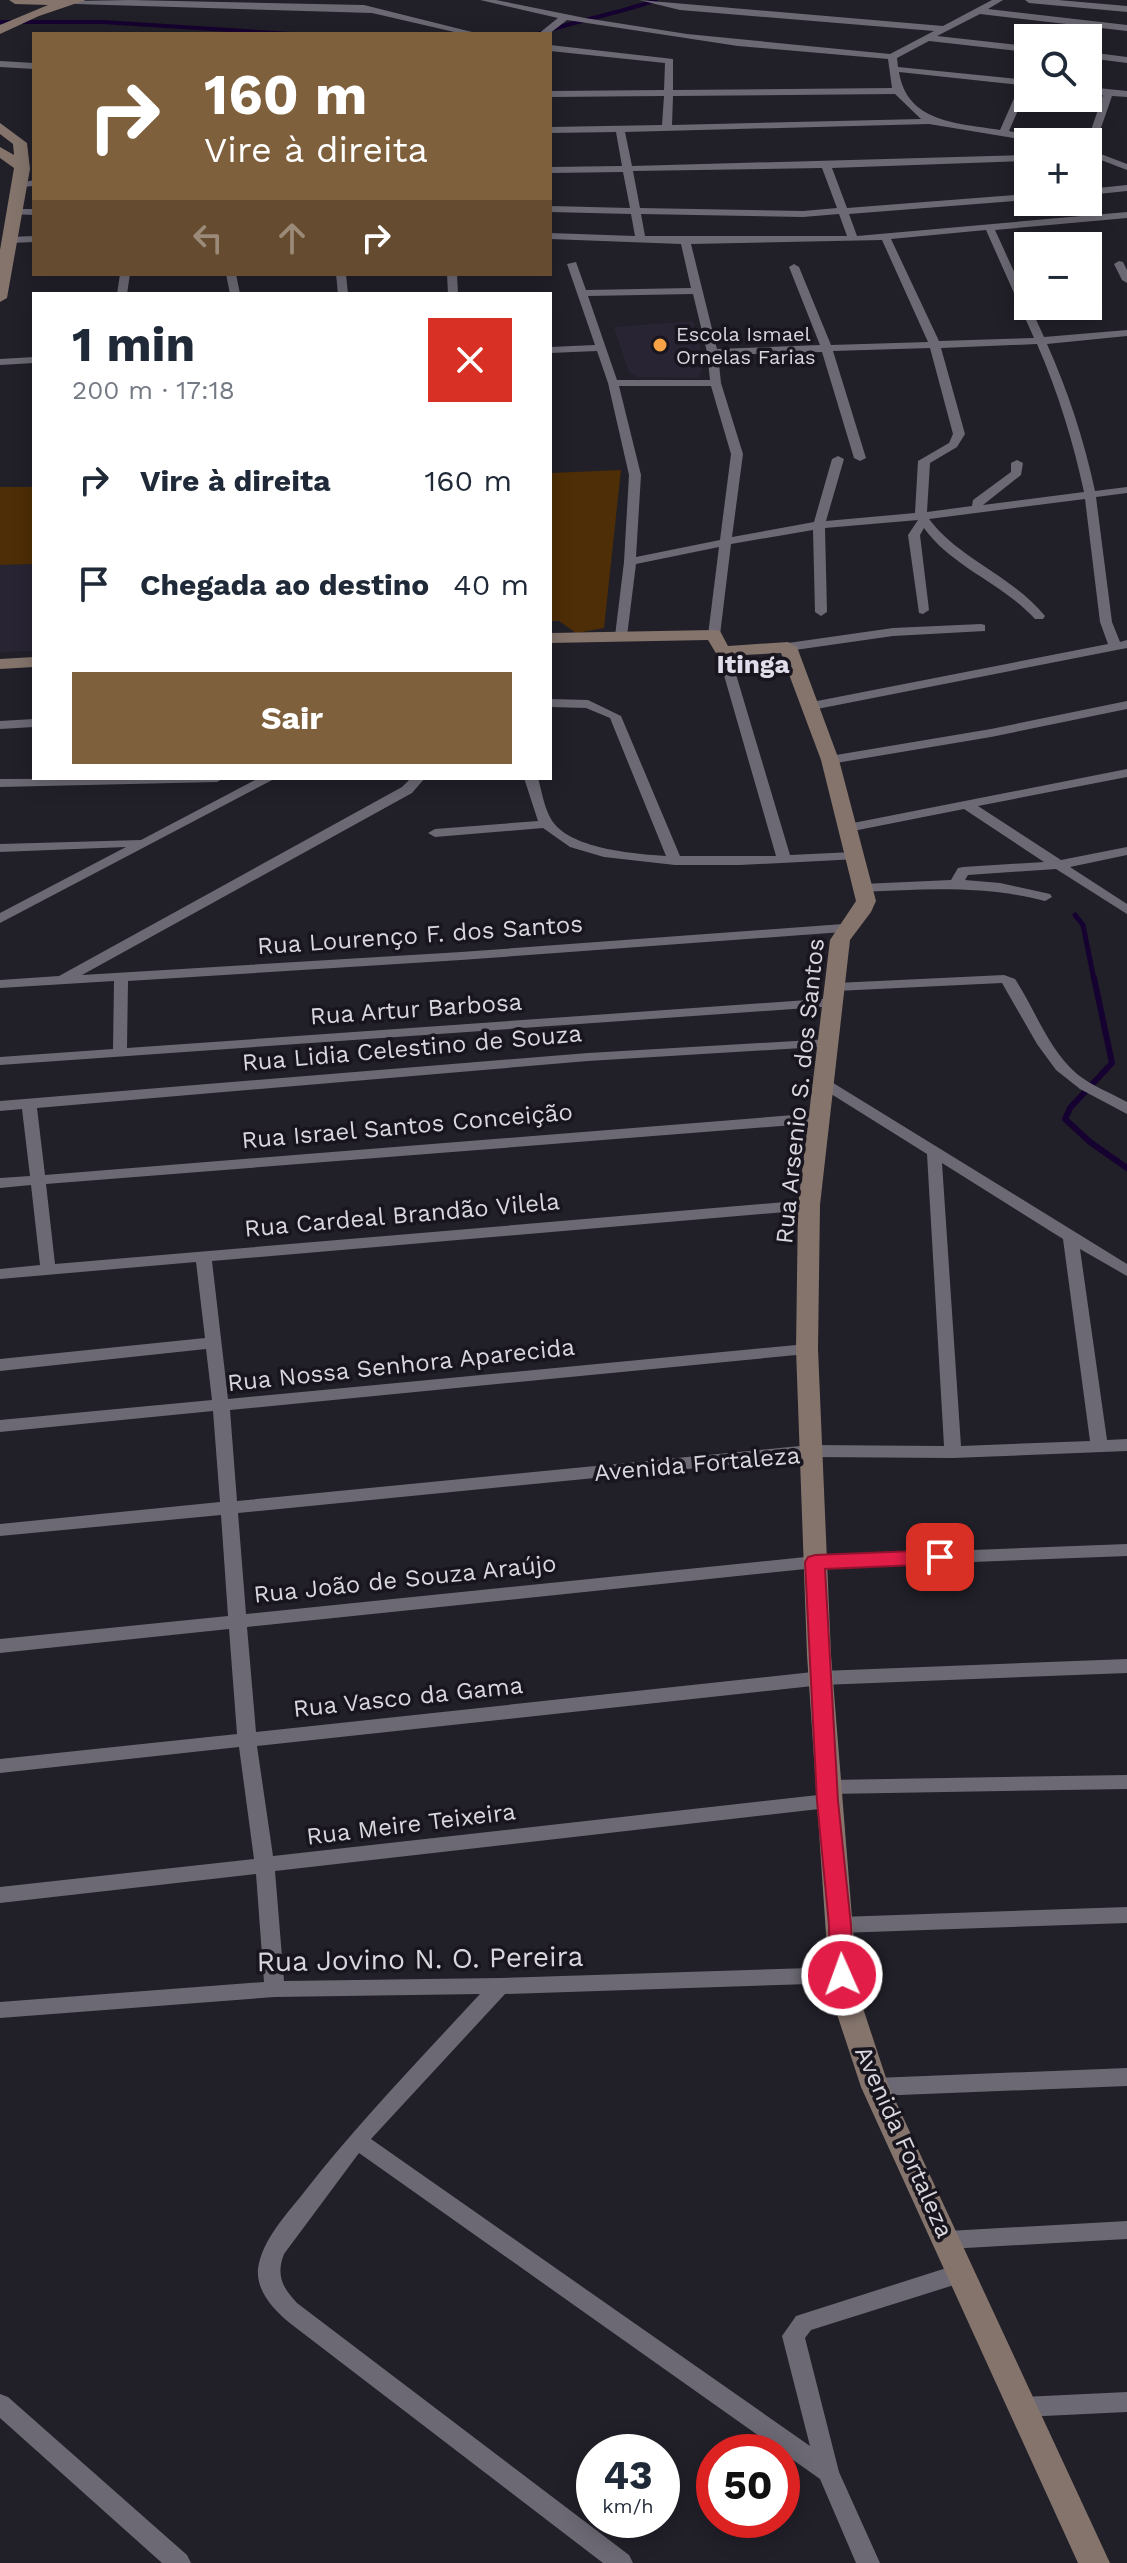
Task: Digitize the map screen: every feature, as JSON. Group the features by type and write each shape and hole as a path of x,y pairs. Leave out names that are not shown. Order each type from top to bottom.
{"main road":[{"path":"15,0 75,1"},
{"path":"3,29 75,1"},
{"path":"0,127 27,142"},
{"path":"0,150 27,142"},
{"path":"0,298 1,264 26,179 27,142"},
{"path":"0,150 26,179"},
{"path":"552,638 714,635 723,651 788,647 830,760 866,907 843,928"},
{"path":"0,664 32,662"},
{"name":"Rua Arsenio S. dos Santos","path":"810,1451 807,1349 809,1205 843,928"},
{"name":"Avenida Fortaleza","path":"810,1451 828,1794 842,1975 849,2015 875,2087 1094,2563"}],"street":[{"path":"332,0 466,32"},
{"path":"484,0 563,19 735,44 892,57 999,0"},
{"path":"643,0 680,7 944,29"},
{"path":"1029,0 1127,9"},
{"path":"75,1 373,10"},
{"path":"673,16 680,7"},
{"path":"981,11 1127,28"},
{"path":"546,32 563,19"},
{"path":"657,33 665,25"},
{"path":"926,38 1014,47"},
{"path":"552,48 667,59 671,63 667,126"},
{"path":"892,57 897,91 929,121"},
{"path":"1102,57 1127,60"},
{"path":"0,64 32,66"},
{"path":"893,69 1014,82"},
{"path":"552,94 897,91"},
{"path":"1102,92 1127,94"},
{"path":"1096,128 1108,93"},
{"path":"1003,133 1014,109"},
{"path":"552,130 929,121 1014,135"},
{"path":"620,128 641,240"},
{"path":"552,170 1014,158"},
{"path":"1102,158 1114,164"},
{"path":"1102,163 1127,167"},
{"path":"826,165 853,239"},
{"path":"1102,191 1127,188"},
{"path":"552,209 635,213 843,213 1014,198"},
{"path":"16,212 32,212"},
{"path":"552,236 685,241 886,238 1127,215"},
{"path":"812,706 1121,645 1106,622 1090,493 1080,448 1041,341 990,229"},
{"path":"886,238 934,343 959,434 953,445 924,461 923,519 914,535 923,610"},
{"path":"10,240 32,239"},
{"path":"685,241 712,352 716,383 737,454 714,635"},
{"path":"572,264 613,383 635,475 630,562 621,636"},
{"path":"1119,264 1127,280"},
{"path":"794,267 826,347 860,458"},
{"path":"583,293 695,291"},
{"path":"712,352 1041,341 1127,333"},
{"path":"552,350 602,348"},
{"path":"0,362 32,360"},
{"path":"613,383 716,383"},
{"path":"821,612 819,524 838,459"},
{"path":"978,510 977,502 1017,473 1017,463"},
{"path":"630,562 728,539 819,524 923,519 1127,490"},
{"path":"923,519 949,549 1025,600 1039,616"},
{"path":"788,647 893,632 981,628"},
{"path":"723,651 784,858"},
{"path":"552,703 588,704 615,716 675,861"},
{"path":"830,760 960,739 1127,705"},
{"path":"0,725 32,723"},
{"path":"848,828 1127,773"},
{"path":"0,783 146,780"},
{"path":"196,780 214,789 217,805"},
{"path":"1,917 265,780"},
{"path":"61,980 335,831 407,790 416,780"},
{"path":"532,780 545,824 578,848 633,858 675,861 853,856"},
{"path":"967,805 1127,910"},
{"path":"435,833 545,824"},
{"path":"0,848 144,843"},
{"path":"956,884 963,871 1058,865 1126,852"},
{"path":"862,888 956,884 1019,890 1045,897"},
{"name":"Rua Lourenço F. dos Santos","path":"0,984 843,928"},
{"path":"120,1053 121,977"},
{"name":"Rua Artur Barbosa","path":"0,1061 1004,979 1014,988 1047,1048 1068,1074 1127,1109"},
{"name":"Rua Lidia Celestino de Souza","path":"0,1106 588,1057 829,1043"},
{"path":"825,1084 1127,1271"},
{"path":"29,1104 48,1270"},
{"name":"Rua Israel Santos Conceição","path":"0,1183 819,1118"},
{"path":"934,1151 953,1452"},
{"name":"Rua Cardeal Brandão Vilela","path":"0,1274 809,1205"},
{"path":"1071,1238 1099,1446"},
{"path":"203,1256 221,1407 247,1739 265,1867 275,1989"},
{"path":"0,1365 212,1343"},
{"name":"Rua Nossa Senhora Aparecida","path":"0,1426 807,1349"},
{"path":"810,1451 953,1452 1127,1445"},
{"name":"Avenida Fortaleza","path":"0,1530 810,1451"},
{"name":"Rua João de Souza Araújo","path":"0,1646 815,1562 1127,1550"},
{"name":"Rua Vasco da Gama","path":"0,1766 822,1678 1127,1666"},
{"name":"Rua Meire Teixeira","path":"0,1895 265,1867 828,1794 1127,1782"},
{"path":"840,1925 1127,1915"},
{"name":"Rua Jovino N. O. Pereira","path":"0,2010 275,1989 500,1986 842,1975"},
{"path":"500,1986 357,2140 282,2237 273,2252 268,2271 270,2285 288,2306 369,2371 621,2563"},
{"path":"875,2087 1127,2077"},
{"path":"357,2140 828,2472"},
{"path":"948,2240 1127,2230"},
{"path":"868,2563 828,2472 794,2343 796,2329 804,2323 962,2273"},
{"path":"1023,2407 1127,2402"},
{"path":"0,2404 179,2563"}],"shaded area":[{"name":"Escola Ismael Ornelas Farias","path":"693,321 704,363 699,378 637,377 629,372 614,327"},
{"path":"621,470 604,628 576,633 559,621 552,621 552,473"},
{"path":"0,487 32,487 32,564 0,565"},
{"path":"32,564 32,651 0,652 0,565"}],"waterway":[{"path":"544,32 656,0"},
{"path":"0,22 103,22 260,32"},
{"path":"1075,915 1083,925 1094,980"},
{"path":"1094,978 1112,1063 1070,1108 1065,1119 1090,1142 1127,1168"}],"place":[{"name":"Escola Ismael Ornelas Farias","path":"660,345"}],"district":[{"name":"Itinga","path":"753,664"}],"route":[{"path":"842,1975 828,1801 815,1562 940,1557"}]}
